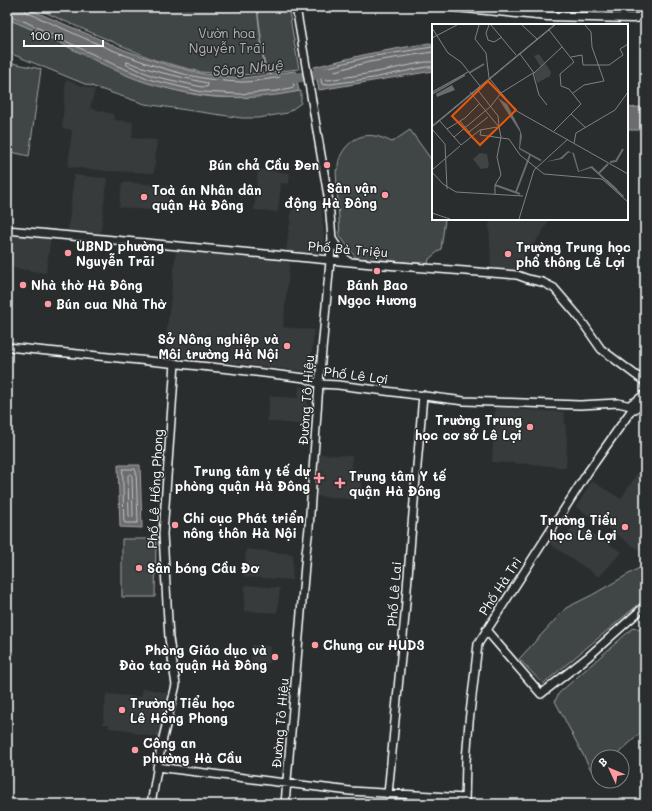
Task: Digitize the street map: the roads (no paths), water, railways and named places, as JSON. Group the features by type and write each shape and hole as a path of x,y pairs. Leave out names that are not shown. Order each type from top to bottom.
{"main road":[{"path":"455,7 548,16 645,17"}],"street":[{"name":"Đường Tô Hiệu","path":"285,804 306,553 310,528 319,384 332,239 329,202 296,7"},
{"name":"Phố Bà Triệu","path":"7,230 347,262 517,275 542,282 554,288 572,308 601,350 645,382"},
{"path":"332,239 347,262"},
{"name":"Phố Lê Lợi","path":"7,347 175,363 305,378 319,384 338,385 464,402 580,405 618,403 634,405"},
{"name":"Phố Lê Hồng Phong","path":"151,804 162,742 176,685 168,638 163,534 175,363"},
{"path":"634,405 645,394"},
{"name":"Phố Lê Lai","path":"388,794 424,396"},
{"path":"634,405 645,402"},
{"name":"Phố Hà Trì","path":"465,801 469,722 478,644 588,472 634,405"},
{"path":"486,630 541,694 588,657 645,606"},
{"path":"158,767 350,791 465,801"}],"water":[{"path":"7,7 24,7 125,50 161,63 204,74 243,78 295,71 299,91 261,97 243,98 206,96 151,84 117,71 42,34 7,19"},
{"path":"429,43 432,44 432,71 319,90 314,67 367,54"},
{"path":"640,107 645,109 645,130 628,130 628,108"},
{"path":"118,465 140,465 142,528 120,527"}],"waterway":[{"path":"257,7 264,63 271,75"},
{"name":"Sông Nhuệ","path":"284,80 329,72"}],"place":[{"name":"Bún chả Cầu Đen","path":"327,165"},
{"name":"Sân vận động Hà Đông","path":"385,195"},
{"name":"Toà án Nhân dân quận Hà Đông","path":"144,197"},
{"name":"UBND phường Nguyễn Trãi","path":"68,253"},
{"name":"Trường Trung học phổ thông Lê Lợi","path":"508,254"},
{"name":"Bánh Bao Ngọc Hương","path":"377,271"},
{"name":"Nhà thờ Hà Đông","path":"23,285"},
{"name":"Bún cua Nhà Thờ","path":"48,304"},
{"name":"Sở Nông nghiệp và Môi trường Hà Nội","path":"287,346"},
{"name":"Trường Trung học cơ sở Lê Lợi","path":"530,427"},
{"name":"Trung tâm y tế dự phòng quận Hà Đông","path":"319,478"},
{"name":"Trung tâm Y tế quận Hà Đông","path":"340,483"},
{"name":"Chi cục Phát triển nông thôn Hà Nội","path":"175,525"},
{"name":"Trường Tiểu học Lê Lợi","path":"625,527"},
{"name":"Sân bóng Cầu Đơ","path":"139,568"},
{"name":"Chung cư HUD3","path":"315,645"},
{"name":"Phòng Giáo dục và Đào tạo quận Hà Đông","path":"275,657"},
{"name":"Trường Tiểu học Lê Hồng Phong","path":"122,710"},
{"name":"Công an phường Hà Cầu","path":"135,750"}],"park label":[{"name":"Vườn hoa Nguyễn Trãi","path":"227,40"}]}
